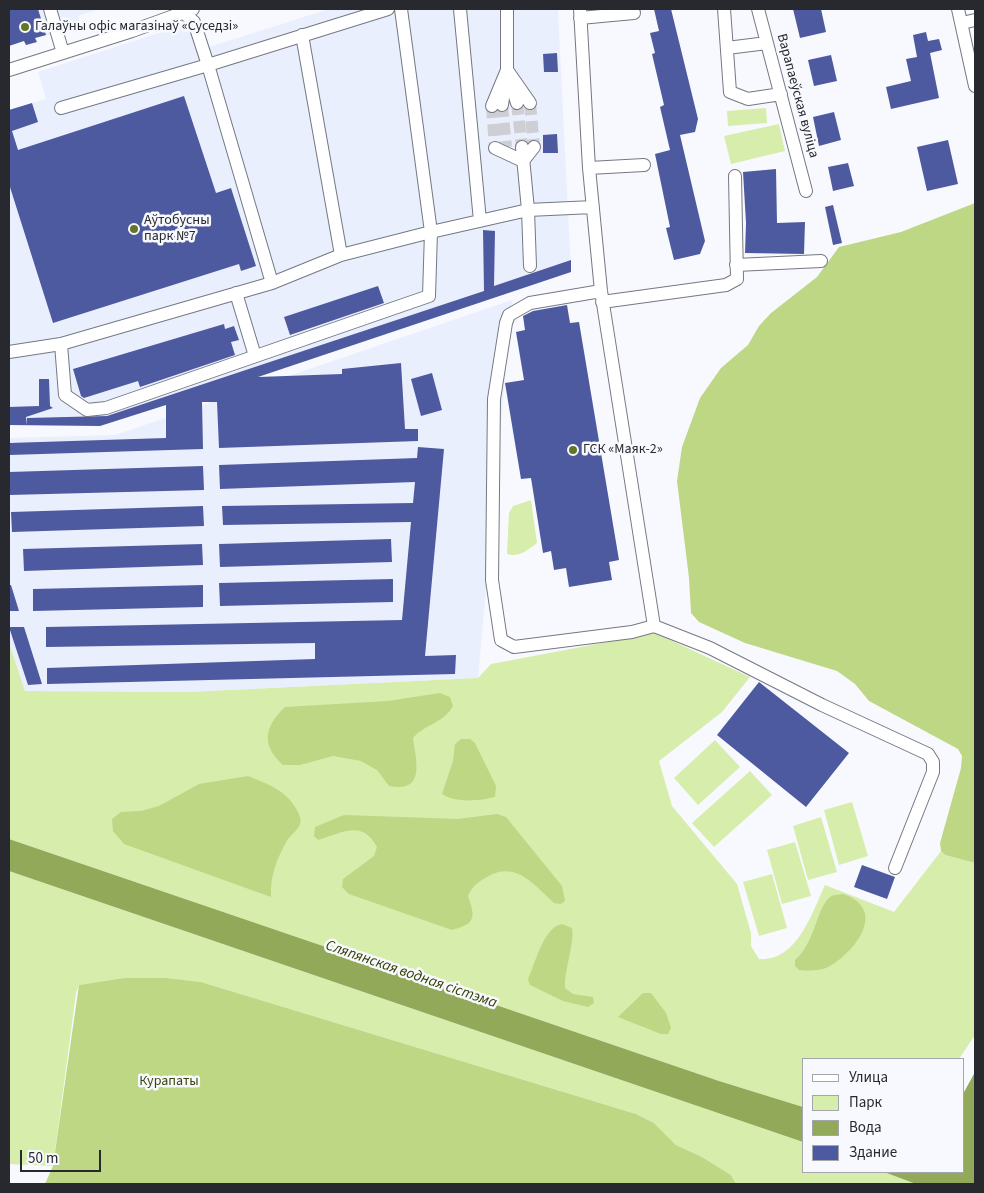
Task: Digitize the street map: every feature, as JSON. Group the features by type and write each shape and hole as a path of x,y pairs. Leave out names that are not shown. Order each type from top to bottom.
{"street":[{"path":"50,9 63,53"},
{"path":"61,108 388,9"},
{"path":"61,344 65,395 87,410 106,408 429,296 431,232 401,9"},
{"path":"460,9 480,221"},
{"path":"497,106 507,70 507,9"},
{"path":"724,9 730,92 748,99 780,94"},
{"name":"Варапаеўская вуліца","path":"758,9 806,191"},
{"path":"958,9 975,86"},
{"path":"9,70 188,10 194,22 208,65 272,282"},
{"path":"634,13 580,13 593,207 602,297 654,626"},
{"path":"962,23 975,20"},
{"path":"302,35 341,255"},
{"path":"727,48 767,43"},
{"path":"507,70 530,103"},
{"path":"507,70 517,104"},
{"path":"528,147 523,161 528,210 530,266"},
{"path":"501,148 523,161"},
{"path":"590,168 644,165"},
{"path":"735,176 736,279 726,285 530,303 509,316 506,323 494,399 492,580 499,634 506,644 514,647 632,632 654,626 710,648 822,705 928,754 933,762 933,772 895,868"},
{"path":"9,352 61,344 272,282 341,255 431,232 528,210 593,207"},
{"path":"736,265 822,261"},
{"path":"236,293 255,356"}],"shaded area":[{"path":"9,9 99,9 78,16 82,27 36,38 36,42 26,45 24,41 9,46"},
{"path":"329,9 558,9 571,272 100,426 9,425 9,110 46,99 38,72 199,20 209,47"},
{"path":"512,300 478,678 188,692 25,691 9,643 9,438 115,435"}],"green space":[{"path":"766,108 767,123 728,126 727,111"},
{"path":"779,124 785,151 731,164 724,136"},
{"path":"975,203 975,863 945,855 941,851 940,843 961,768 962,756 958,749 869,701 855,684 837,671 745,643 699,622 691,613 689,578 677,481 682,447 700,398 721,368 748,345 759,326 771,313 817,277 839,247 901,232"},
{"path":"531,500 537,543 519,554 507,554 509,513 513,506"},
{"path":"655,633 750,677 722,712 659,761 672,806 737,884 751,933 751,946 759,959 772,958 784,953 793,944 808,922 825,885 894,912 941,851 945,855 975,863 975,1035 960,1058 802,1058 802,1107 719,1081 9,839 9,643 25,691 188,692 478,678 491,664"},
{"path":"440,693 450,697 453,706 440,720 423,729 413,738 416,773 414,780 409,785 401,787 389,786 377,770 361,761 333,756 300,765 283,765 276,758 268,743 269,729 278,714 285,707 388,701"},
{"path":"461,739 470,739 475,743 496,786 495,797 468,800 454,799 442,794 453,761 455,744"},
{"path":"715,740 740,767 698,805 674,778"},
{"path":"750,771 772,795 714,847 692,823"},
{"path":"248,776 269,785 288,797 297,810 301,822 288,839 278,860 273,874 271,897 124,844 113,831 112,819 121,812 141,811 159,806 199,784"},
{"path":"852,802 868,856 839,865 824,810"},
{"path":"497,814 506,817 562,886 565,901 561,904 554,903 532,882 516,873 507,871 497,872 478,883 468,896 473,915 472,919 460,928 452,930 349,894 342,887 343,879 374,856 377,847 365,833 351,830 318,840 314,836 315,827 344,815 458,819"},
{"path":"821,817 837,872 808,880 793,826"},
{"path":"795,842 811,896 782,904 767,850"},
{"path":"9,871 802,1142 802,1173 887,1173 916,1184 736,1184 731,1175 702,1157 676,1145 654,1123 636,1114 201,982 155,979 109,981 79,985 76,993 53,1166 9,1164"},
{"path":"772,874 787,928 759,936 743,882"},
{"path":"843,894 856,901 864,909 866,919 857,941 849,951 830,966 823,969 799,970 795,966 795,960 807,945 825,903 832,896"},
{"path":"562,924 572,928 573,934 565,988 573,994 593,997 594,1003 588,1007 563,1001 530,985 528,979 545,939 555,927"},
{"name":"Курапаты","path":"125,978 165,978 201,982 636,1114 654,1123 676,1145 702,1157 731,1175 736,1184 45,1184 53,1166 79,985"},
{"path":"643,993 651,993 666,1013 671,1028 668,1034 661,1034 618,1017"}],"water":[{"path":"9,839 719,1081 802,1107 802,1142 9,871"},
{"path":"975,1072 975,1184 916,1184 887,1173 964,1173 964,1092"}],"building":[{"path":"9,9 38,9 46,35 35,38 37,42 26,45 24,41 9,46"},
{"path":"654,9 671,9 698,119 695,132 680,135 705,241 700,254 674,260 666,228 670,227 655,154 670,150 660,107 664,105 652,54 655,53 650,33 659,31"},
{"path":"793,9 821,9 826,32 800,38"},
{"path":"926,32 928,41 939,39 942,50 930,53 939,98 891,109 886,87 911,81 906,59 917,57 913,35"},
{"path":"557,53 558,72 544,72 543,54"},
{"path":"831,55 837,81 814,86 808,60"},
{"name":"Аўтобусны парк №7","path":"184,96 216,193 231,188 256,266 241,271 239,264 53,323 9,184 9,110 32,103 38,122 12,131 18,150"},
{"path":"834,112 841,140 819,146 813,117"},
{"path":"557,134 558,153 543,153 543,135"},
{"path":"948,140 958,184 927,191 917,147"},
{"path":"848,163 854,186 833,191 828,167"},
{"path":"776,169 777,223 805,222 804,254 745,253 746,223 743,172"},
{"path":"833,205 842,243 833,245 825,207"},
{"path":"483,230 495,231 494,286 571,260 571,272 258,377 342,374 342,369 401,363 405,429 418,429 418,441 219,448 217,402 202,402 203,449 9,455 9,443 166,438 166,405 100,426 9,425 9,407 39,406 39,379 49,379 50,406 53,408 26,417 27,425 27,418 107,416 484,291"},
{"path":"378,286 384,303 290,335 284,317"},
{"name":"ГСК «Маяк-2»","path":"567,305 570,323 579,322 619,560 609,562 612,580 569,587 566,568 554,570 551,551 543,553 531,478 521,479 505,383 524,380 516,332 525,330 523,316 533,311"},
{"path":"224,324 225,329 234,326 239,340 231,342 235,355 140,387 138,381 84,398 81,396 73,369"},
{"path":"432,373 442,410 421,416 411,379"},
{"path":"418,447 444,449 425,656 456,655 455,674 47,684 47,668 315,659 315,643 46,647 46,627 402,620 411,522 223,525 222,506 413,503 415,482 220,489 219,465 417,458"},
{"path":"203,466 204,490 9,495 9,472"},
{"path":"203,506 204,526 12,532 11,512"},
{"path":"391,539 392,562 220,567 219,544"},
{"path":"202,544 203,565 24,571 23,549"},
{"path":"393,579 393,602 220,606 219,583"},
{"path":"9,585 11,585 19,611 9,611"},
{"path":"203,585 203,607 33,611 33,589"},
{"path":"9,627 24,627 42,684 28,685"},
{"path":"759,682 849,753 806,807 717,735"},
{"path":"862,865 895,877 887,899 854,887"}],"tunnel":[{"path":"517,103 522,147"},
{"path":"530,103 534,147"},
{"path":"502,105 506,147"},
{"path":"492,106 495,148"}],"place":[{"name":"Галаўны офіс магазінаў «Суседзі»","path":"25,27"},
{"name":"Аўтобусны парк №7","path":"134,229"},
{"name":"ГСК «Маяк-2»","path":"573,450"}],"water label":[{"name":"Сляпянская водная сістэма","path":"411,975"}]}
